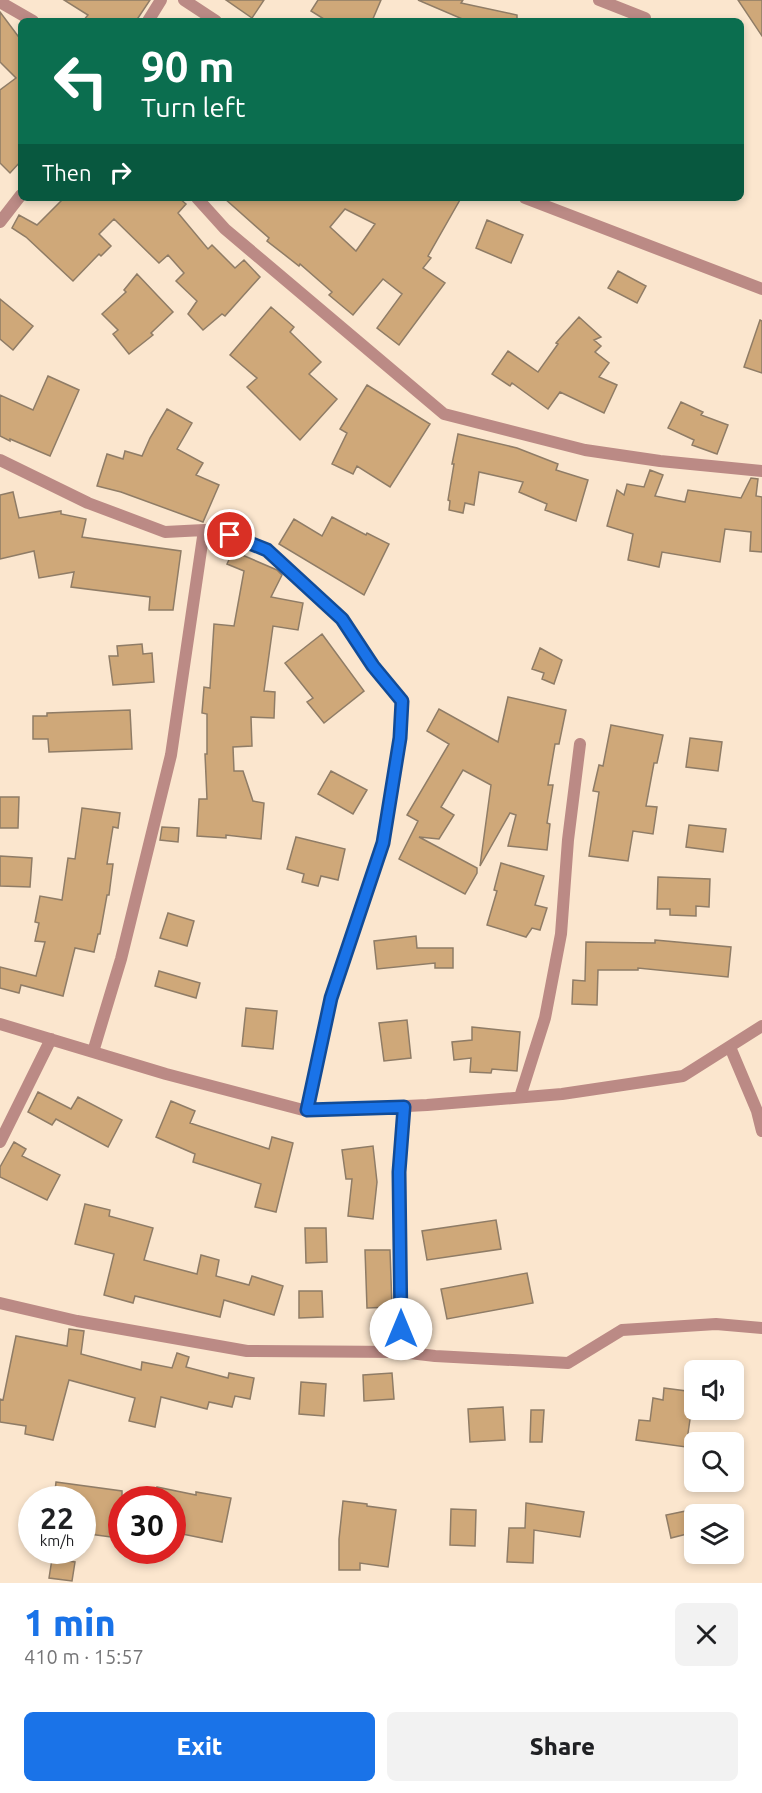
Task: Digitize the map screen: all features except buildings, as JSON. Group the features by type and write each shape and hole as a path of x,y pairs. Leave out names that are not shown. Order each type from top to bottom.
{"street":[{"path":"150,18 161,0"},
{"path":"184,0 211,18"},
{"path":"599,0 645,18"},
{"path":"0,2 28,18"},
{"path":"0,222 18,199"},
{"path":"200,201 225,229 444,414 585,450 660,461 762,471"},
{"path":"533,201 762,289"},
{"path":"0,460 88,503 165,532 204,530 230,535 267,550 342,619 373,666 402,701 400,738 383,843 331,998 307,1110"},
{"path":"93,1052 121,959 171,755 204,530"},
{"path":"520,1097 545,1018 561,934 568,840 580,744"},
{"path":"0,1024 166,1074 307,1110 404,1107 562,1094 683,1076 762,1026"},
{"path":"0,1142 51,1039"},
{"path":"730,1047 757,1111 762,1131"},
{"path":"401,1352 399,1172 404,1107"},
{"path":"0,1303 77,1322 247,1351 401,1352 568,1363 622,1330 716,1324 762,1328"}],"route":[{"path":"230,535 267,550 342,619 373,666 402,701 400,738 383,843 331,998 307,1110 404,1107 399,1172 401,1329"}]}
